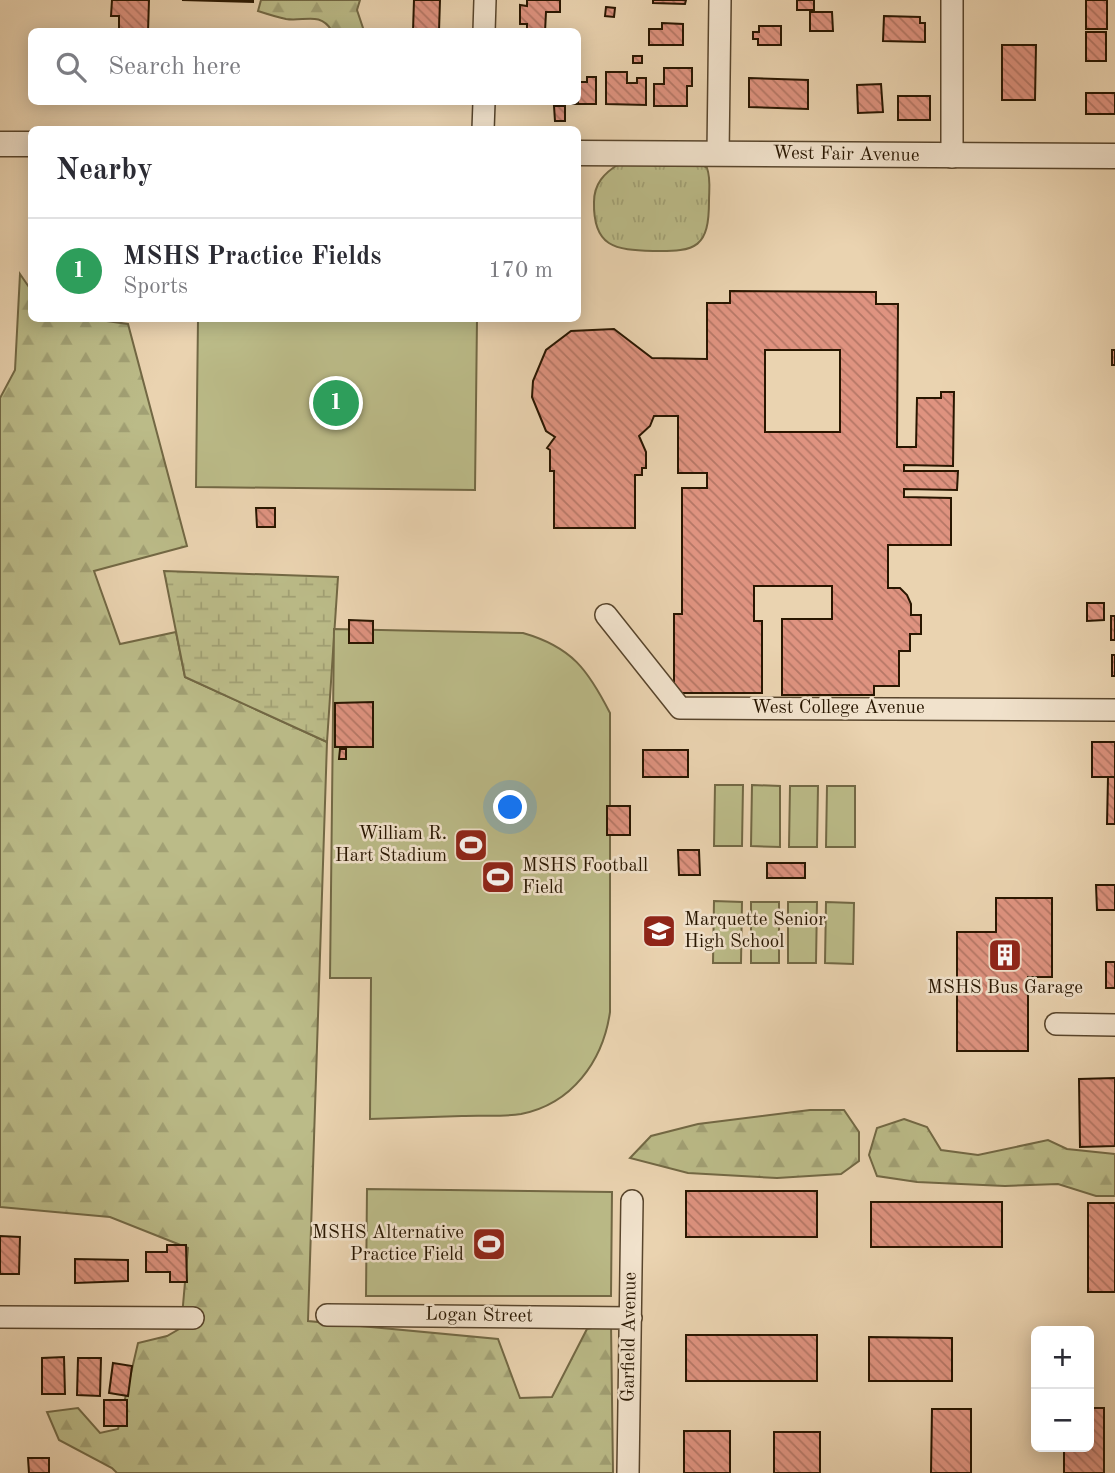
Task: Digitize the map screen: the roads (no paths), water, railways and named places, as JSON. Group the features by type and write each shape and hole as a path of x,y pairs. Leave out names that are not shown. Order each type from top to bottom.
{"street":[{"path":"484,28 485,0"},
{"path":"718,154 720,0"},
{"path":"952,0 952,156"},
{"path":"484,105 484,126"},
{"path":"0,144 28,144"},
{"name":"West Fair Avenue","path":"581,153 1115,156"},
{"name":"West College Avenue","path":"606,615 680,708 1115,710"},
{"path":"1056,1024 1115,1025"},
{"name":"Garfield Avenue","path":"628,1473 632,1201"},
{"name":"Logan Street","path":"327,1315 631,1318"},
{"path":"0,1317 193,1318"}],"place":[{"name":"MSHS Practice Fields","path":"336,403"},
{"name":"William R. Hart Stadium","path":"471,845"},
{"name":"MSHS Football Field","path":"498,877"},
{"name":"Marquette Senior High School","path":"659,931"},
{"name":"MSHS Bus Garage","path":"1005,955"},
{"name":"MSHS Alternative Practice Field","path":"489,1244"}]}
